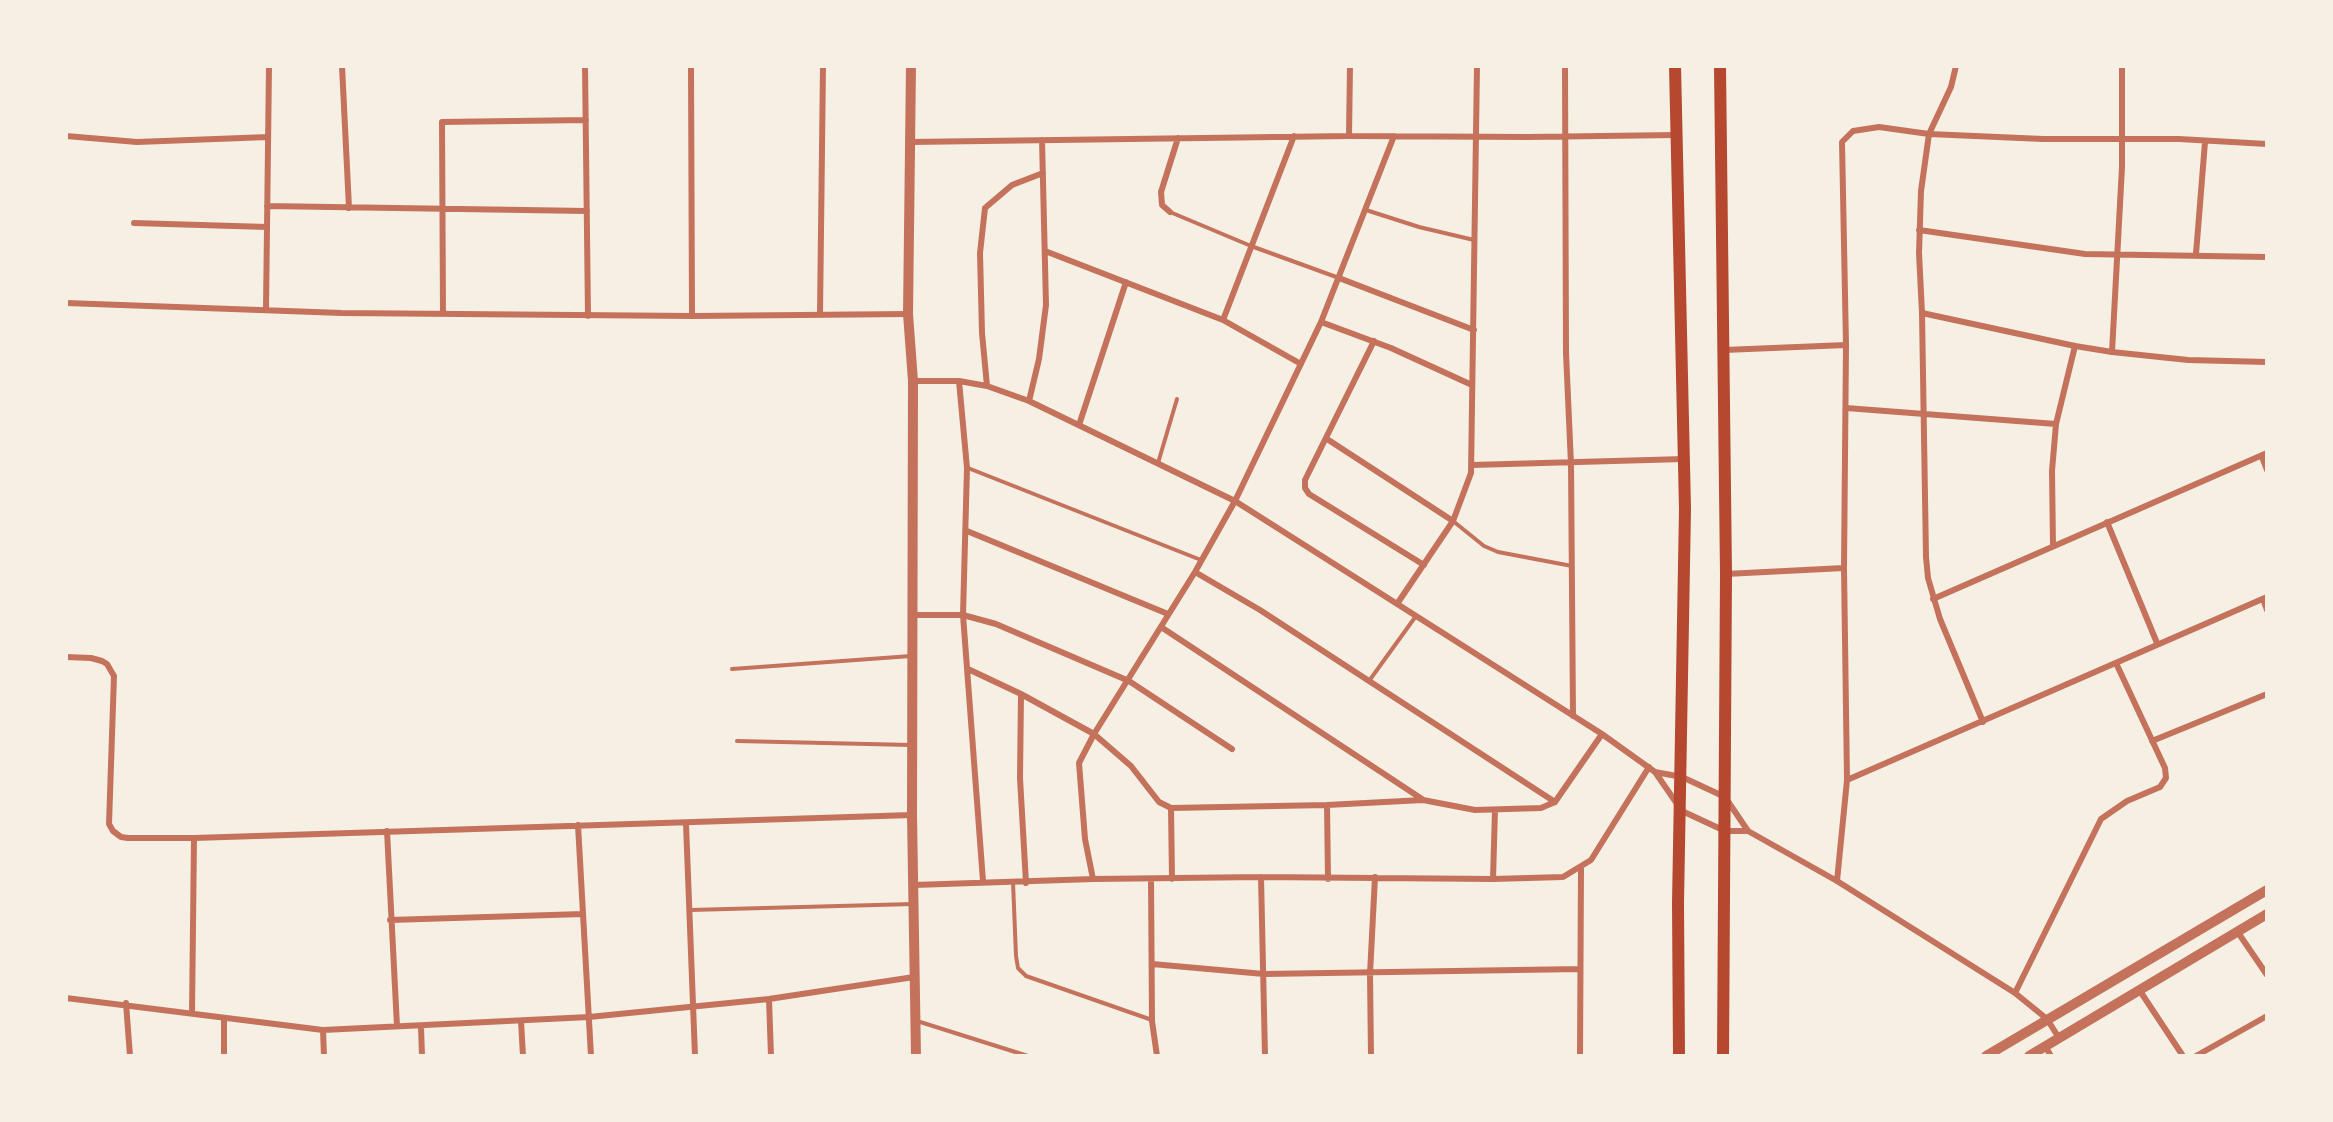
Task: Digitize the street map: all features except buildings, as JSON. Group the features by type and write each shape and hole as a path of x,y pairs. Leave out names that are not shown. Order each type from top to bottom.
{"main road":[{"path":"1675,66 1684,459 1682,811 1678,903 1679,1056"},
{"path":"1720,66 1726,574 1723,1056"}],"street":[{"path":"266,309 269,66"},
{"path":"342,66 349,208"},
{"path":"585,66 588,316"},
{"path":"691,66 692,316"},
{"path":"820,314 823,66"},
{"path":"911,66 908,314 913,381 912,815 916,1056"},
{"path":"1349,136 1350,66"},
{"path":"1397,604 1453,521 1468,485 1472,465 1477,66"},
{"path":"1565,66 1566,353 1571,464 1573,716"},
{"path":"1956,66 1951,87 1929,134 1923,163 1919,230 1926,557 1933,599 1983,722"},
{"path":"2112,352 2123,139 2122,66"},
{"path":"442,314 442,122 586,120"},
{"path":"1837,881 1847,780 1844,568 1846,345 1842,142 1853,131 1893,128 1929,134 2043,139 2267,144"},
{"path":"909,142 1294,136 1676,135"},
{"path":"66,136 137,142 268,137"},
{"path":"1223,321 1294,136"},
{"path":"1093,879 1085,839 1080,763 1094,734 1195,572 1234,501 1340,279 1394,136"},
{"path":"1170,212 1162,205 1161,192 1178,138"},
{"path":"1029,401 1040,359 1046,305 1042,140"},
{"path":"2196,254 2205,142"},
{"path":"987,386 982,333 980,253 985,208 996,196 1012,186 1043,173"},
{"path":"267,206 587,211"},
{"path":"134,223 267,227"},
{"path":"1919,230 2054,251 2117,255 2196,254 2267,257"},
{"path":"1045,251 1223,321 1301,364"},
{"path":"1340,279 1474,330"},
{"path":"1079,425 1126,282"},
{"path":"66,303 588,316 908,314"},
{"path":"1922,313 2112,352 2188,360 2267,362"},
{"path":"1321,322 1374,341 1472,385"},
{"path":"1374,341 1305,480 1307,491 1424,566"},
{"path":"1722,351 1846,345"},
{"path":"2053,546 2052,471 2056,424 2075,346"},
{"path":"913,381 959,381 987,386 1029,401 1234,501 1573,716 1649,767 1655,772 1682,811 1725,831 1748,831"},
{"path":"959,381 967,468 963,615 983,881"},
{"path":"1846,408 2056,424"},
{"path":"1327,439 1453,521"},
{"path":"1933,599 2264,455 2267,470"},
{"path":"1472,465 1571,464 1684,459"},
{"path":"2108,522 2157,643"},
{"path":"967,531 1168,614"},
{"path":"1726,574 1844,568"},
{"path":"1195,572 1260,610 1555,802"},
{"path":"1847,780 1983,722 2157,643 2265,598 2267,610"},
{"path":"912,615 963,615 996,624 1129,681 1232,749"},
{"path":"1161,627 1423,800"},
{"path":"66,657 91,658 102,662 107,664 114,676 109,824 113,831 121,837 194,838 912,815"},
{"path":"2015,993 2101,819 2109,812 2155,790 2164,782 2166,774 2116,663"},
{"path":"968,669 1021,694 1094,734 1131,766 1159,802 1171,808 1327,805 1423,800 1460,809 1531,809 1555,802 1602,735"},
{"path":"1021,694 1020,778 1026,883"},
{"path":"2152,741 2267,694"},
{"path":"914,885 1093,879 1563,877 1581,869 1599,849 1649,767"},
{"path":"1655,772 1682,777 1725,797 1748,831 1837,881 2015,993 2047,1020 2059,1038"},
{"path":"1327,805 1328,879"},
{"path":"1171,808 1172,879"},
{"path":"1493,879 1495,810"},
{"path":"686,824 695,1056"},
{"path":"578,825 591,1056"},
{"path":"387,831 397,1026"},
{"path":"192,1013 194,838"},
{"path":"1580,1056 1581,869"},
{"path":"1261,877 1265,1056"},
{"path":"1371,1056 1370,974 1375,877"},
{"path":"1151,879 1152,1021 1157,1056"},
{"path":"1986,1056 2267,890"},
{"path":"390,920 583,914"},
{"path":"2029,1056 2048,1051 2059,1038 2267,914"},
{"path":"2237,931 2267,975"},
{"path":"1152,964 1264,974 1581,969"},
{"path":"66,998 126,1003 323,1030 589,1017 694,1004 769,999 914,977"},
{"path":"2140,991 2183,1056"},
{"path":"769,999 771,1056"},
{"path":"126,1003 130,1056"},
{"path":"2196,1056 2267,1016"},
{"path":"224,1018 224,1056"},
{"path":"521,1021 522,1056"},
{"path":"421,1027 422,1056"},
{"path":"323,1030 324,1056"}],"lane":[{"path":"1366,210 1419,227 1475,241"},
{"path":"1170,212 1251,246 1340,279"},
{"path":"1158,464 1177,399"},
{"path":"967,468 1201,560"},
{"path":"1453,521 1484,546 1498,552 1572,566"},
{"path":"1368,682 1416,616"},
{"path":"732,669 912,656"},
{"path":"737,741 912,745"},
{"path":"1013,882 1016,956 1018,968 1026,976 1152,1021"},
{"path":"690,910 914,904"},
{"path":"914,1020 1028,1056"}]}
